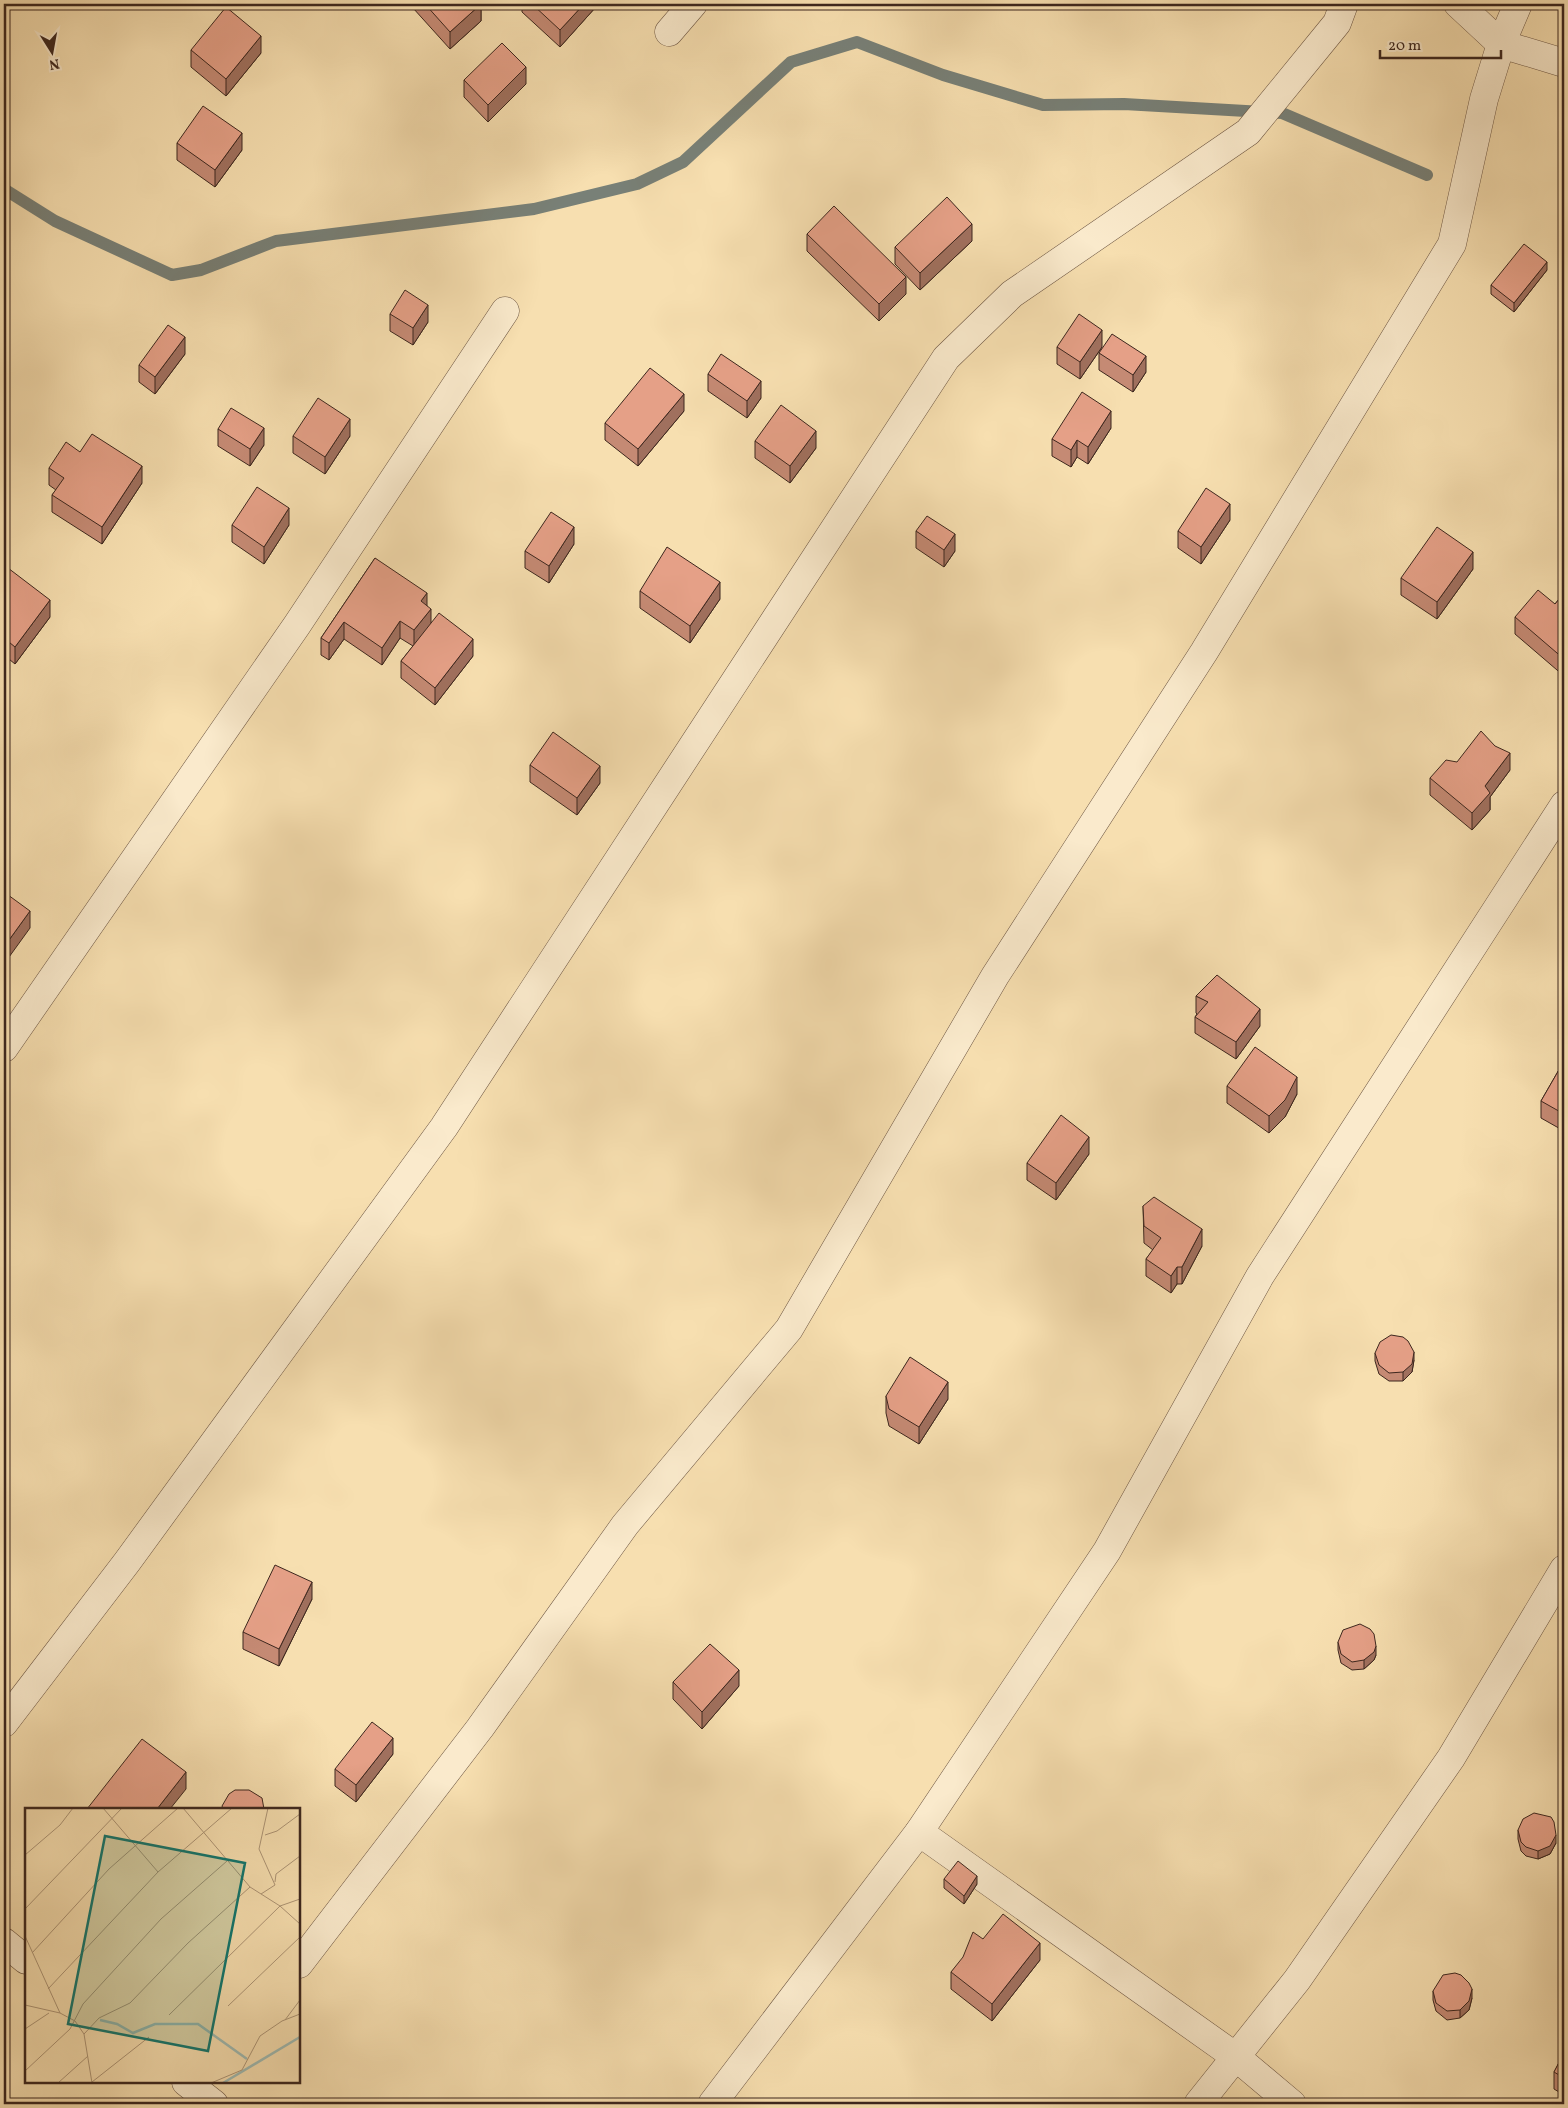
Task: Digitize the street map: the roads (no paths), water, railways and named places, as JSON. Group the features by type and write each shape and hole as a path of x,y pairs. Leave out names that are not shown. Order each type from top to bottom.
{"street":[{"path":"669,32 693,4"},
{"path":"4,1723 127,1562 444,1127 946,358 1012,294 1248,132 1278,92 1337,23 1344,4"},
{"path":"1458,4 1502,44 1564,63"},
{"path":"300,1963 480,1728 626,1525 789,1329 995,976 1204,652 1452,244 1484,99 1502,44 1518,4"},
{"path":"4,1048 297,625 505,311"},
{"path":"712,2104 919,1832 1107,1551 1260,1276 1564,805"},
{"path":"1198,2104 1297,1980 1452,1758 1564,1569"},
{"path":"919,1832 1236,2057 1292,2104"},
{"path":"4,1942 25,1959"}],"waterway":[{"path":"4,189 55,221 172,275 201,270 276,241 534,209 637,184 683,162 791,62 857,42 943,75 1043,105 1124,104 1282,113 1427,175"}]}
